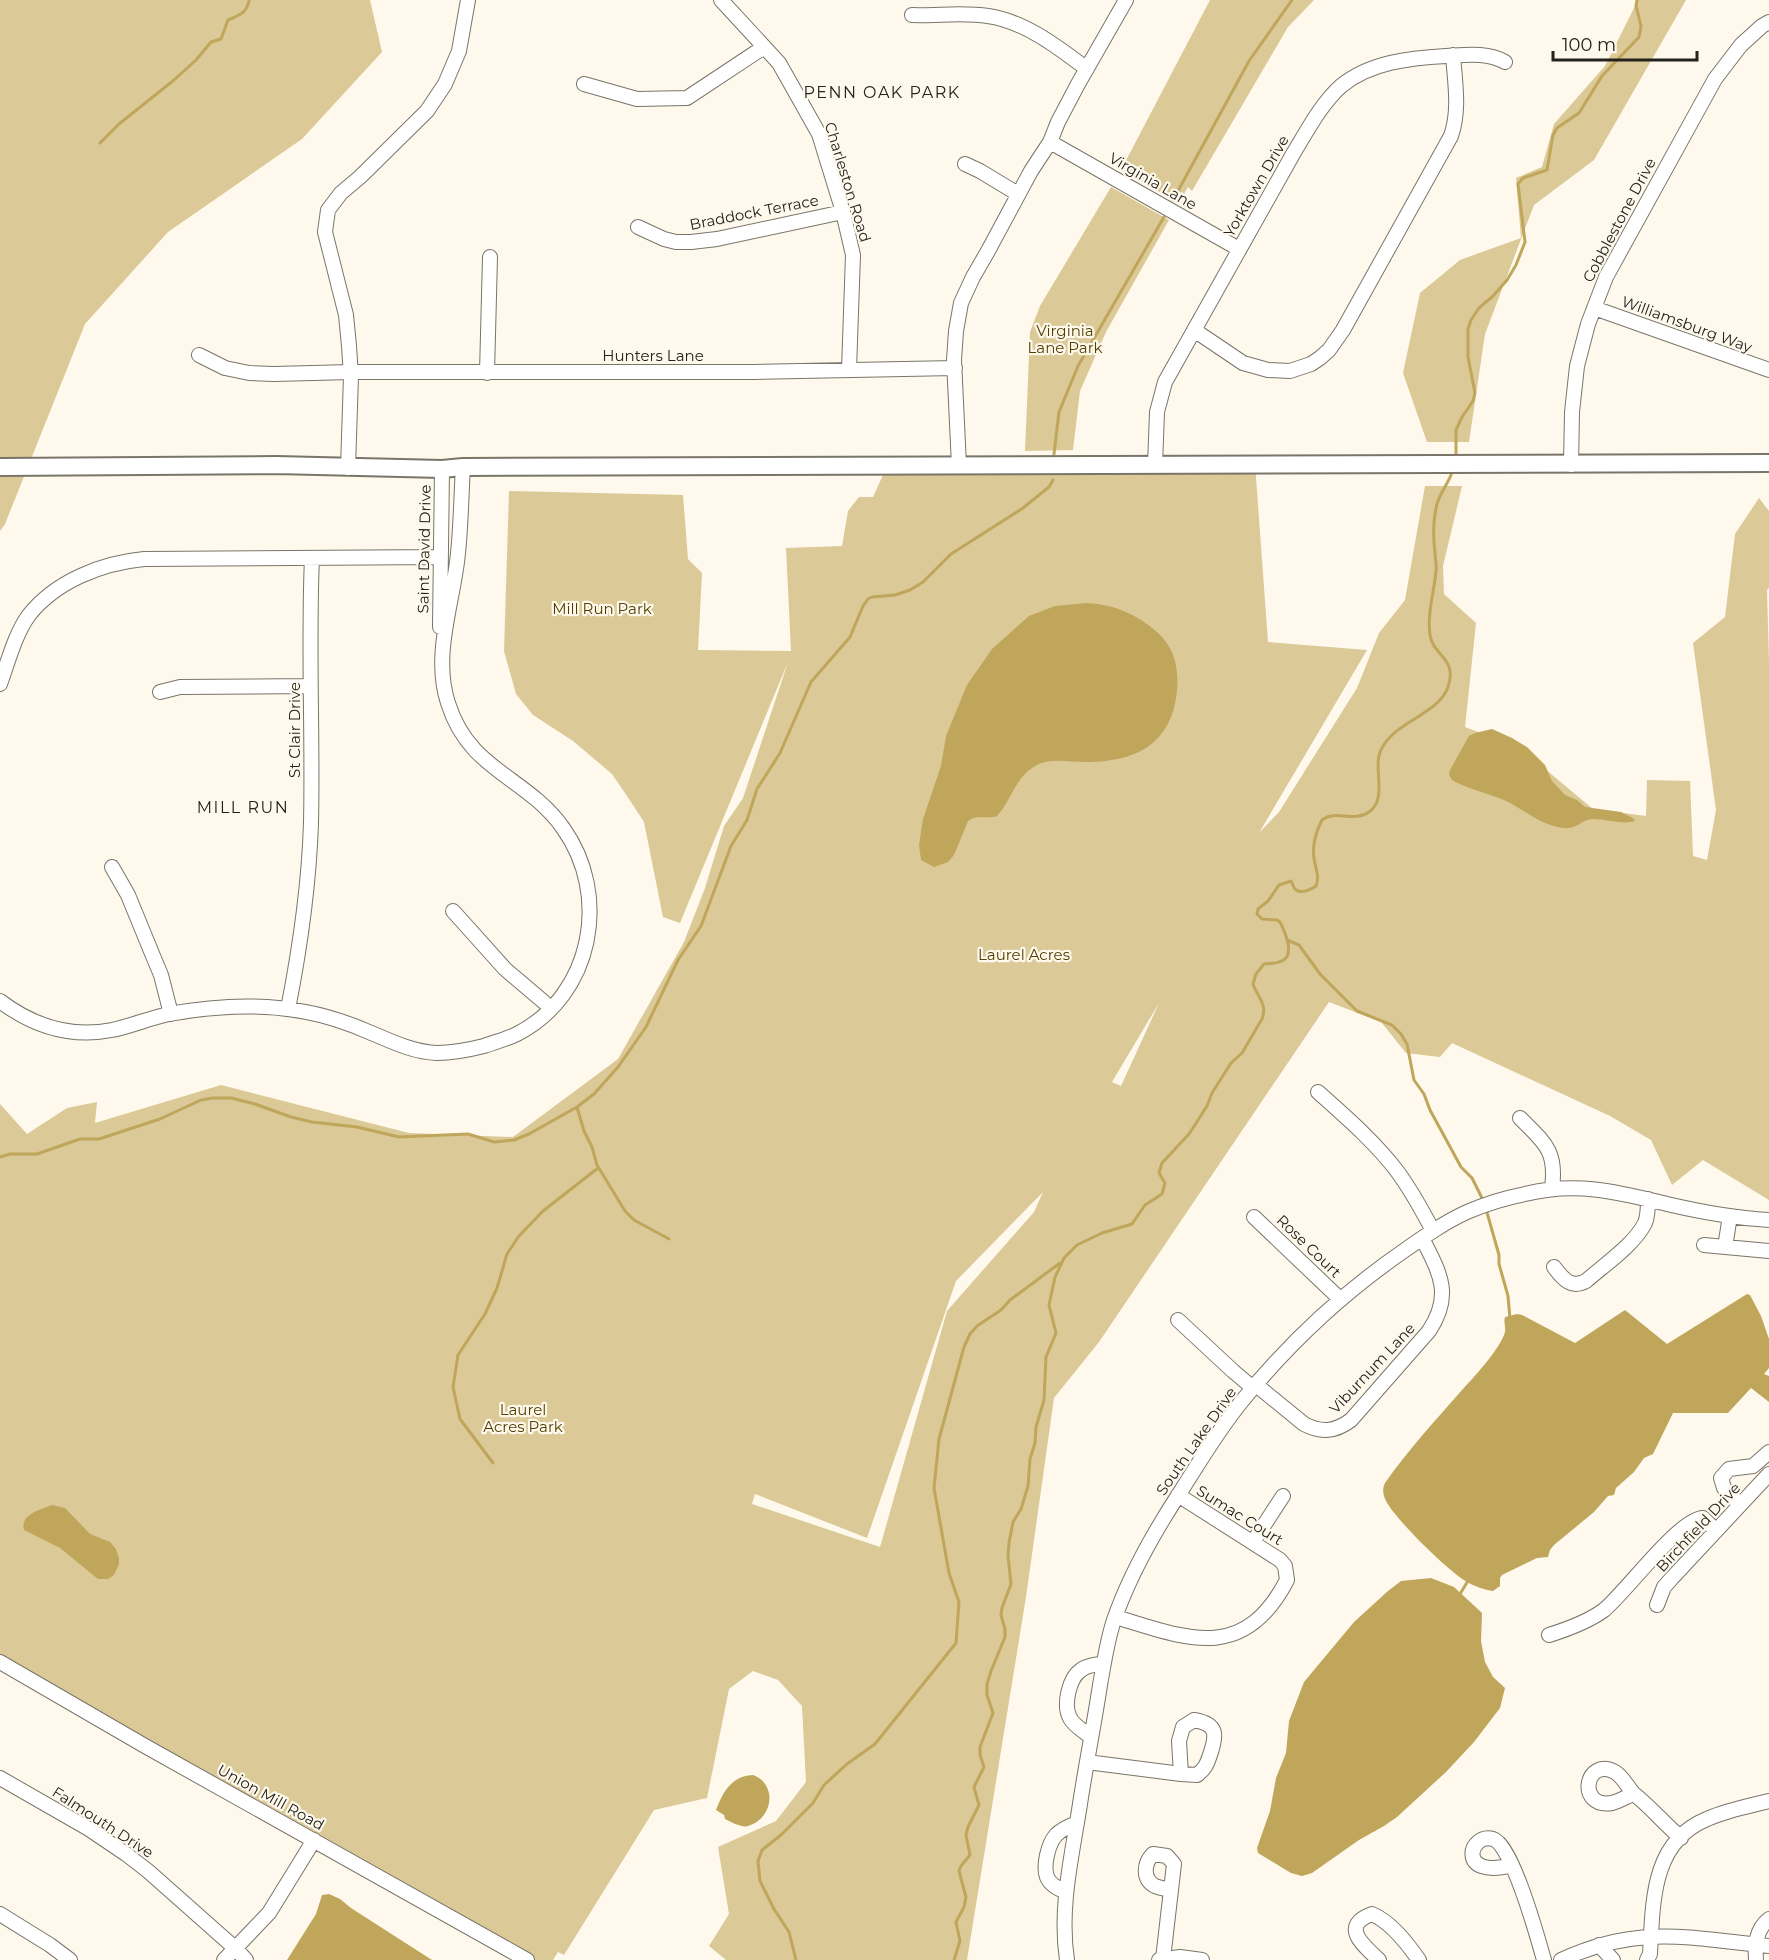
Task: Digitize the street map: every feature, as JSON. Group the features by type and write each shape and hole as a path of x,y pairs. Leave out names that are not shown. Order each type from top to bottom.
{"main road":[{"path":"0,467 276,465 442,469 463,467 1769,463"}],"street":[{"path":"348,468 351,372 346,315 325,232 328,210 341,192 360,177 427,111 445,84 459,51 468,0"},
{"name":"Charleston Road","path":"721,0 779,63 819,134 843,212 853,255 849,370"},
{"path":"959,466 955,368 956,331 961,303 973,277 1050,142 1058,122 1126,0"},
{"path":"912,15 967,15 997,18 1046,40 1087,69"},
{"name":"Cobblestone Drive","path":"1571,465 1574,386 1594,308 1606,277 1715,79 1741,45 1769,22"},
{"path":"584,84 637,99 687,98 764,47"},
{"path":"1194,330 1244,363 1268,370 1290,371 1300,368 1311,364 1329,350 1344,330 1451,136 1455,124 1457,101 1453,56"},
{"name":"Yorktown Drive","path":"1155,465 1158,402 1170,371 1308,128 1342,86 1363,72 1387,63 1453,56 1490,56 1505,62"},
{"name":"Virginia Lane","path":"1050,142 1239,249"},
{"path":"965,164 1018,195"},
{"name":"Braddock Terrace","path":"638,227 664,239 691,242 843,212"},
{"path":"487,373 490,257"},
{"name":"Williamsburg Way","path":"1594,308 1769,370"},
{"name":"Hunters Lane","path":"199,355 225,368 249,373 286,374 753,372 955,368"},
{"name":"Saint David Drive","path":"444,638 458,558 463,467"},
{"name":"Saint David Drive","path":"442,469 440,626 444,638"},
{"path":"0,684 20,631 29,616 49,596 75,578 116,563 144,559 441,557"},
{"name":"St Clair Drive","path":"288,1009 301,933 308,876 311,822 310,604 312,558"},
{"path":"0,1001 18,1014 47,1027 63,1032 78,1033 110,1030 171,1014 232,1008 288,1009 336,1019 410,1049 438,1053 466,1051 505,1039 530,1026 551,1008 581,964 589,935 590,903 584,871 573,842 554,816 531,795 484,760 458,729 441,676 444,638"},
{"path":"160,692 180,687 310,686"},
{"path":"112,867 128,895 161,975 171,1014"},
{"path":"453,911 479,942 513,976 551,1008"},
{"name":"Viburnum Lane","path":"1178,1320 1233,1371 1304,1424 1319,1430 1335,1430 1351,1420 1429,1331 1442,1305 1441,1279 1415,1197 1388,1161 1318,1092"},
{"path":"1520,1118 1543,1142 1552,1156 1554,1172 1552,1188"},
{"name":"South Lake Drive","path":"1067,1960 1063,1919 1066,1892 1104,1663 1116,1617 1138,1564 1178,1496 1228,1419 1254,1386 1297,1340 1340,1299 1378,1269 1428,1235 1468,1212 1497,1201 1552,1188 1587,1188 1617,1192 1730,1216 1769,1220"},
{"path":"1554,1267 1565,1281 1579,1284 1586,1281 1629,1243 1641,1229 1647,1216 1648,1199"},
{"path":"1725,1247 1730,1216"},
{"name":"Rose Court","path":"1254,1217 1340,1299"},
{"path":"1704,1245 1769,1251"},
{"path":"1740,1505 1724,1488 1720,1478 1729,1469 1752,1466 1769,1452"},
{"name":"Birchfield Drive","path":"1657,1605 1664,1587 1769,1474"},
{"name":"Sumac Court","path":"1116,1617 1192,1639 1213,1639 1242,1629 1258,1617 1272,1603 1287,1580 1285,1566 1280,1560 1178,1496"},
{"path":"1253,1542 1283,1496"},
{"path":"1549,1635 1577,1625 1603,1610 1692,1521 1703,1518 1716,1531"},
{"name":"Union Mill Road","path":"0,1662 526,1960"},
{"path":"1091,1737 1070,1718 1067,1700 1077,1673 1083,1668 1104,1663"},
{"path":"1087,1762 1181,1774"},
{"name":"Falmouth Drive","path":"0,1778 89,1829 138,1862 236,1948 246,1960"},
{"path":"1633,1794 1681,1838"},
{"path":"1647,1960 1650,1954 1653,1897 1659,1873 1667,1856 1686,1832 1706,1819 1769,1801"},
{"path":"1066,1892 1051,1882 1047,1876 1047,1859 1052,1841 1057,1834 1077,1823"},
{"path":"224,1960 272,1908 314,1840"},
{"path":"1512,1865 1528,1906 1544,1960"},
{"path":"1171,1890 1161,1960 1180,1958 1202,1960"},
{"path":"0,1914 70,1960"},
{"path":"1379,1960 1356,1937 1355,1928 1362,1917 1372,1914 1380,1917 1407,1943 1419,1960"},
{"path":"1756,1960 1762,1945 1764,1923 1769,1919"},
{"path":"1561,1960 1599,1945 1625,1938 1651,1936 1684,1936 1762,1945"},
{"path":"1599,1945 1613,1960"}],"green space":[{"path":"0,0 370,0 382,52 302,139 168,232 85,324 5,524 0,531"},
{"path":"1210,0 1314,0 1288,27 1192,191 1188,187 1179,203 1121,170"},
{"path":"1638,0 1686,0 1594,160 1534,205 1485,334 1469,442 1427,442 1403,373 1420,293 1460,260 1521,238 1516,178 1542,167 1554,124 1605,66"},
{"name":"Virginia Lane Park","path":"1111,187 1169,220 1106,332 1080,391 1073,450 1025,451 1030,332 1040,306"},
{"path":"1255,464 1268,642 1367,650 1259,833 1279,812 1357,688 1379,633 1405,600 1425,486 1462,486 1443,566 1444,594 1476,623 1465,727 1521,749 1593,809 1646,816 1647,780 1690,781 1693,856 1707,860 1716,810 1693,643 1725,617 1735,534 1759,498 1769,511 1769,588 1767,590 1769,1200 1703,1160 1672,1185 1651,1140 1610,1116 1452,1043 1440,1057 1406,1053 1381,1022 1329,1002 1099,1342 1054,1398 1026,1597 967,1960 726,1960 709,1946 729,1914 718,1847 776,1821 806,1782 802,1706 778,1680 753,1671 729,1689 707,1798 654,1810 564,1955 558,1952 553,1960 529,1960 0,1660 0,1104 27,1134 67,1108 97,1102 95,1123 221,1085 409,1133 513,1137 618,1059 684,942 705,888 724,826 743,798 788,662 680,923 663,917 644,822 629,799 612,774 573,741 533,715 516,694 504,651 509,491 683,495 688,559 702,573 698,650 791,651 786,548 842,546 848,511 859,497 873,497 887,466","holes":["1159,1003 1121,1086 1112,1082","1043,1192 1034,1212 947,1311 880,1547 752,1504 755,1494 867,1538 956,1281"]}],"shaded area":[{"path":"1086,603 1106,605 1133,615 1157,632 1168,644 1176,665 1177,690 1174,709 1168,724 1148,747 1135,754 1103,761 1056,761 1039,764 1019,781 997,816 975,817 968,821 954,855 948,862 934,867 921,860 919,845 923,819 941,766 946,736 967,685 992,649 1029,616 1055,606"},
{"path":"1492,729 1527,747 1545,765 1552,781 1565,795 1577,800 1585,807 1621,812 1635,821 1593,819 1568,828 1554,826 1504,800 1452,780 1450,770 1469,736"},
{"path":"1747,1294 1750,1295 1761,1316 1769,1339 1769,1368 1764,1374 1769,1376 1769,1402 1751,1388 1728,1413 1673,1413 1653,1454 1644,1458 1634,1472 1616,1488 1614,1495 1608,1496 1594,1512 1554,1545 1548,1557 1537,1558 1502,1575 1500,1586 1493,1591 1483,1589 1458,1576 1411,1532 1386,1501 1383,1492 1385,1483 1412,1447 1491,1356 1504,1335 1505,1317 1522,1315 1575,1343 1625,1310 1667,1344"},
{"path":"52,1505 65,1508 90,1534 110,1542 119,1558 114,1575 108,1579 98,1579 60,1548 24,1530 28,1516"},
{"path":"1431,1578 1454,1587 1482,1613 1481,1641 1485,1662 1493,1677 1505,1688 1500,1708 1474,1742 1446,1772 1397,1817 1312,1873 1302,1876 1291,1873 1258,1853 1257,1848 1270,1811 1276,1778 1286,1753 1289,1721 1304,1682 1354,1622 1388,1591 1401,1581"},
{"path":"753,1775 761,1779 769,1793 767,1809 763,1816 748,1826 725,1819 724,1815 716,1810 725,1791 739,1778"},
{"path":"329,1894 432,1960 287,1960 316,1914 322,1895"}],"waterway":[{"path":"1173,200 1249,61 1292,0"},
{"path":"1456,453 1456,430 1473,401 1475,393 1468,357 1468,329 1479,308 1507,280 1525,242 1518,184 1523,178 1547,170 1553,135 1557,128 1579,113 1602,76 1639,37 1641,26 1636,6 1637,0"},
{"path":"100,143 119,124 196,60 211,42 221,39 228,20 244,11 249,1"},
{"path":"1054,454 1059,412 1078,366 1164,217"},
{"path":"954,1960 960,1941 956,1922 964,1907 966,1897 959,1871 970,1855 966,1835 979,1805 974,1787 984,1767 980,1747 993,1713 987,1695 987,1684 1005,1637 1001,1615 1011,1584 1009,1543 1013,1522 1021,1509 1028,1486 1030,1459 1044,1400 1046,1357 1056,1333 1049,1305 1055,1277 1064,1258 1077,1245 1102,1233 1132,1224 1145,1205 1162,1194 1165,1183 1159,1173 1162,1163 1189,1134 1231,1063 1242,1053 1262,1019 1263,1005 1253,984 1256,974 1264,964 1284,960 1289,950 1280,922 1262,919 1257,914 1258,909 1268,901 1279,885 1291,881 1297,891 1309,890 1316,886 1314,849 1316,834 1322,820 1333,816 1363,815 1375,806 1378,799 1378,764 1382,748 1397,731 1436,704 1448,687 1450,670 1432,642 1429,619 1436,569 1435,516 1438,500 1451,475"},
{"path":"0,1157 10,1154 37,1154 80,1139 99,1139 160,1119 201,1100 213,1098 231,1098 312,1122 357,1127 399,1137 468,1134 494,1142 514,1140 529,1134 577,1107 594,1094 618,1067 646,1027 678,960 701,926 731,846 747,820 757,789 780,753 811,682 850,637 868,599 895,595 923,582 951,554 1023,508 1049,487 1053,480"},
{"path":"1287,940 1299,945 1320,974 1357,1011 1392,1025 1401,1034 1407,1044 1414,1080 1424,1094 1430,1110 1461,1167 1472,1178 1483,1200"},
{"path":"577,1107 597,1165 625,1211 634,1220 669,1239"},
{"path":"493,1463 460,1419 453,1387 458,1355 485,1314 497,1288 507,1254 519,1236 543,1211 598,1168"},
{"path":"1486,1209 1508,1296 1510,1319"},
{"path":"796,1960 789,1932 760,1881 758,1861 762,1850 781,1835 813,1803 824,1785 847,1764 875,1744 956,1643 959,1602 949,1573 934,1488 939,1439 964,1347 977,1326 1060,1263"},
{"path":"1460,1594 1469,1579"}],"district":[{"name":"PENN OAK PARK","path":"882,92"},
{"name":"MILL RUN","path":"243,807"}],"park label":[{"name":"Mill Run Park","path":"602,608"},
{"name":"Laurel Acres","path":"1024,954"},
{"name":"Laurel Acres Park","path":"523,1418"}]}
